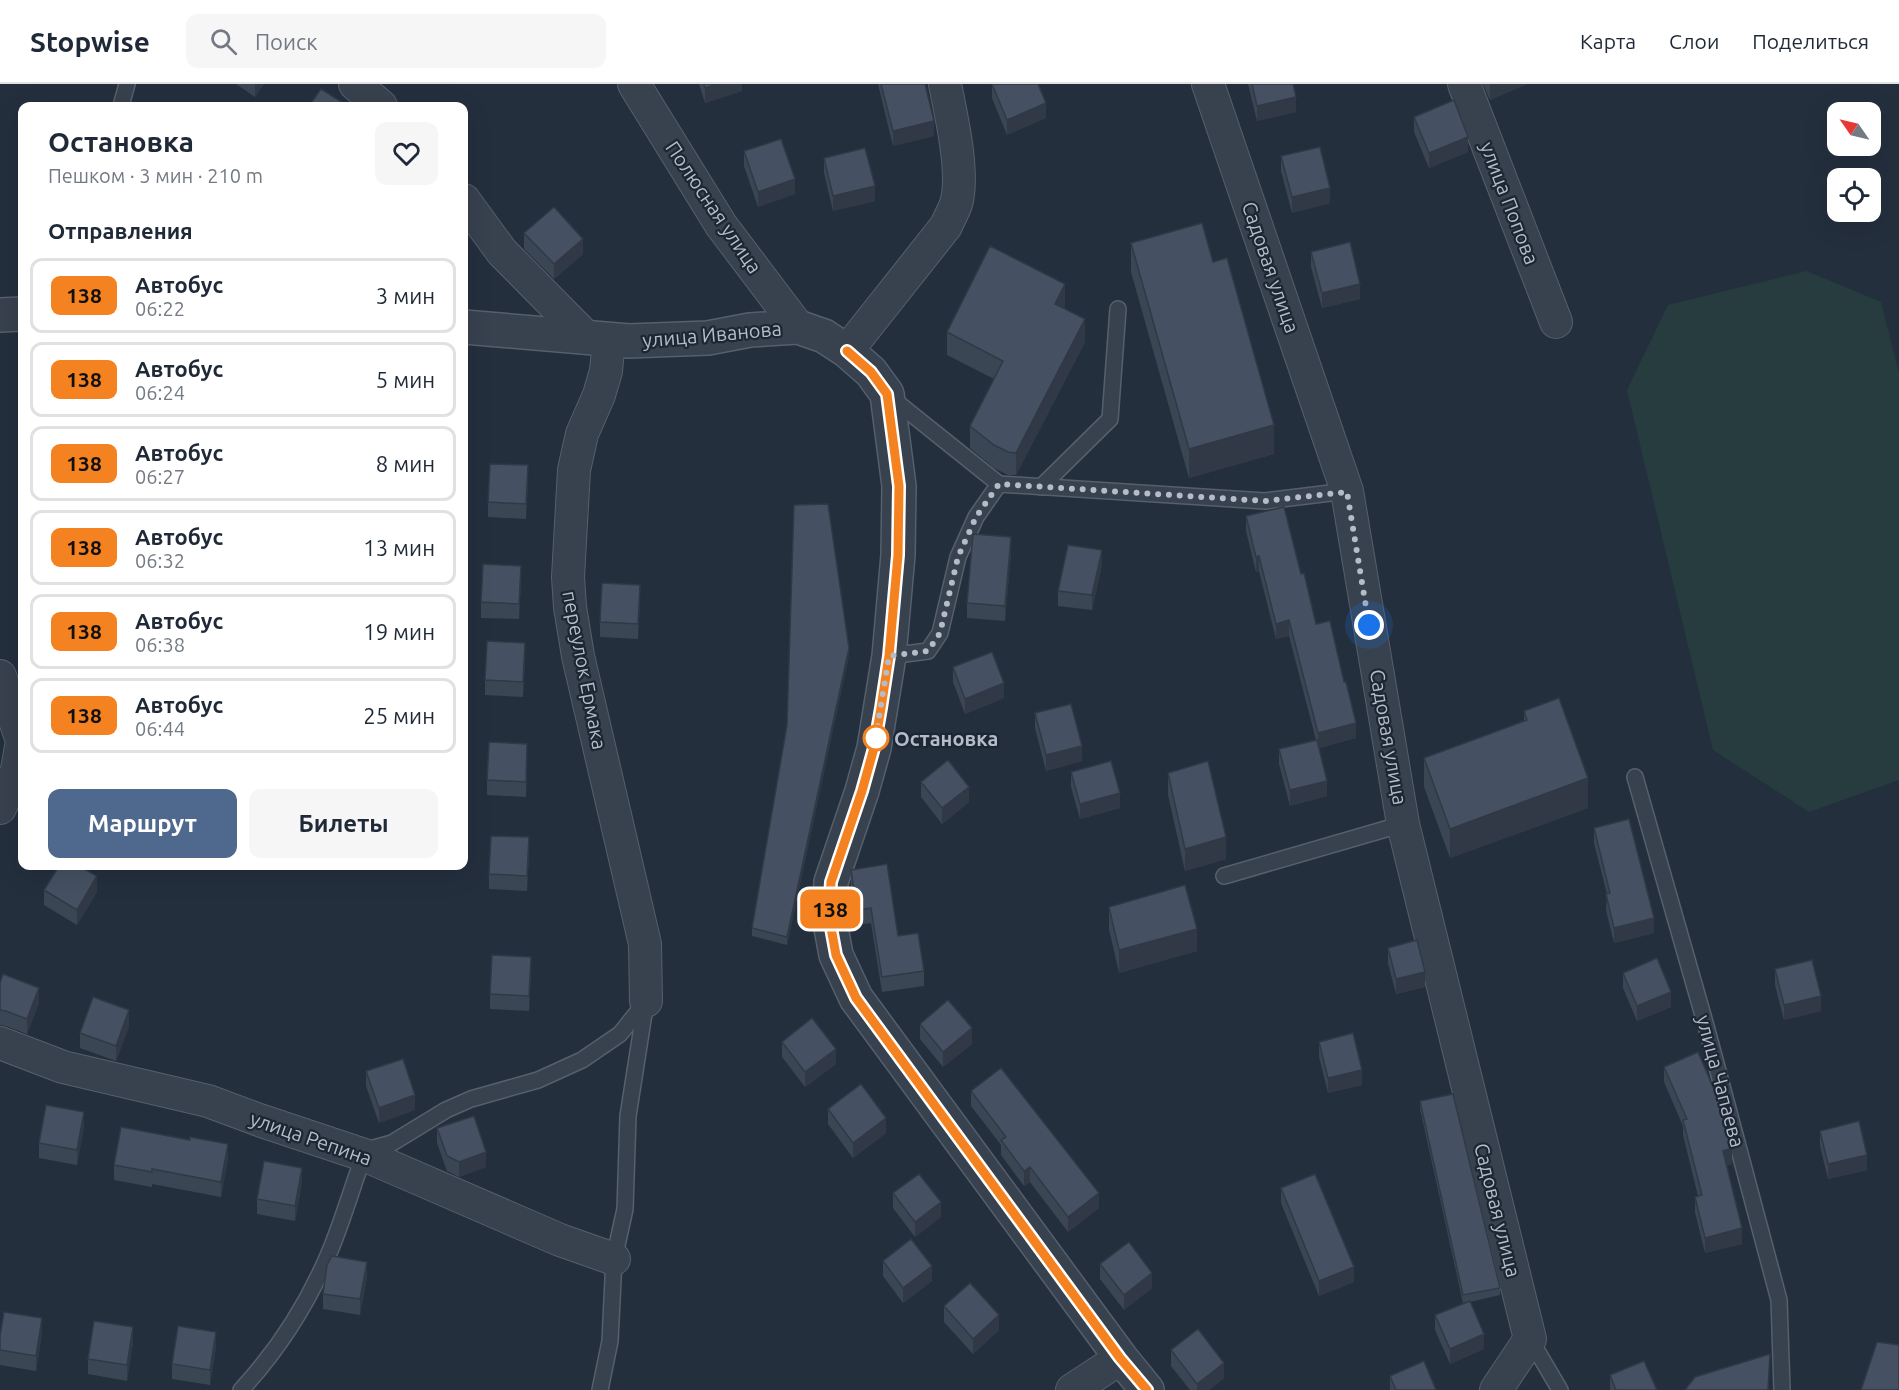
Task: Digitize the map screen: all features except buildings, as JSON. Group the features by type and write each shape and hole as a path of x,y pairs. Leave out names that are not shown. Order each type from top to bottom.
{"street":[{"path":"355,84 376,102"},
{"name":"Полюсная улица","path":"634,84 721,225 798,327"},
{"path":"847,351 946,226 956,203 958,182 956,140 945,84"},
{"name":"Садовая улица","path":"1208,84 1347,492 1403,824 1530,1339"},
{"name":"улица Попова","path":"1464,84 1556,322"},
{"path":"468,205 502,252 598,339"},
{"path":"0,315 18,314"},
{"name":"улица Иванова","path":"468,327 629,341 708,338 750,330 798,327 824,336 847,351 871,372 887,394"},
{"name":"переулок Ермака","path":"598,339 606,370 599,395 582,434 574,470 568,577 570,607 578,656 645,944 646,1001"},
{"path":"887,394 899,486 898,555 889,656 874,748 831,882 829,917 836,955 856,998 1120,1358 1147,1390"},
{"path":"0,676 18,729"},
{"path":"0,808 18,764"},
{"name":"улица Репина","path":"0,1043 63,1067 207,1101 360,1154 560,1240 614,1259"},
{"path":"1496,1390 1530,1339"},
{"path":"1072,1390 1120,1358"}],"lane":[{"path":"122,102 127,84"},
{"path":"1041,487 1110,419 1118,309"},
{"path":"887,394 999,484 1265,501 1347,492"},
{"path":"889,656 928,651 940,633 958,557 976,517 999,484"},
{"name":"улица Чапаева","path":"1635,777 1706,1026 1779,1300 1782,1390"},
{"path":"1224,876 1403,824"},
{"path":"241,1390 263,1367 307,1296 331,1247 360,1154 392,1143 446,1110 471,1099 538,1080 582,1060 620,1034 646,1001"},
{"path":"600,1390 610,1341 614,1259 624,1209 628,1116 646,1001"},
{"path":"1530,1339 1560,1390"}],"green space":[{"path":"1806,271 1881,302 1899,373 1899,780 1809,812 1713,750 1627,390 1668,305"}],"bus line":[{"name":"138","path":"847,351 871,372 887,394 899,486 898,555 889,656 874,748 831,882 829,917 836,955 856,998 1120,1358 1147,1390"}],"place":[{"name":"Остановка","path":"876,738"}],"route":[{"path":"876,738 874,748 889,656 928,651 940,633 958,557 976,517 999,484 1265,501 1347,492 1369,625"}]}
